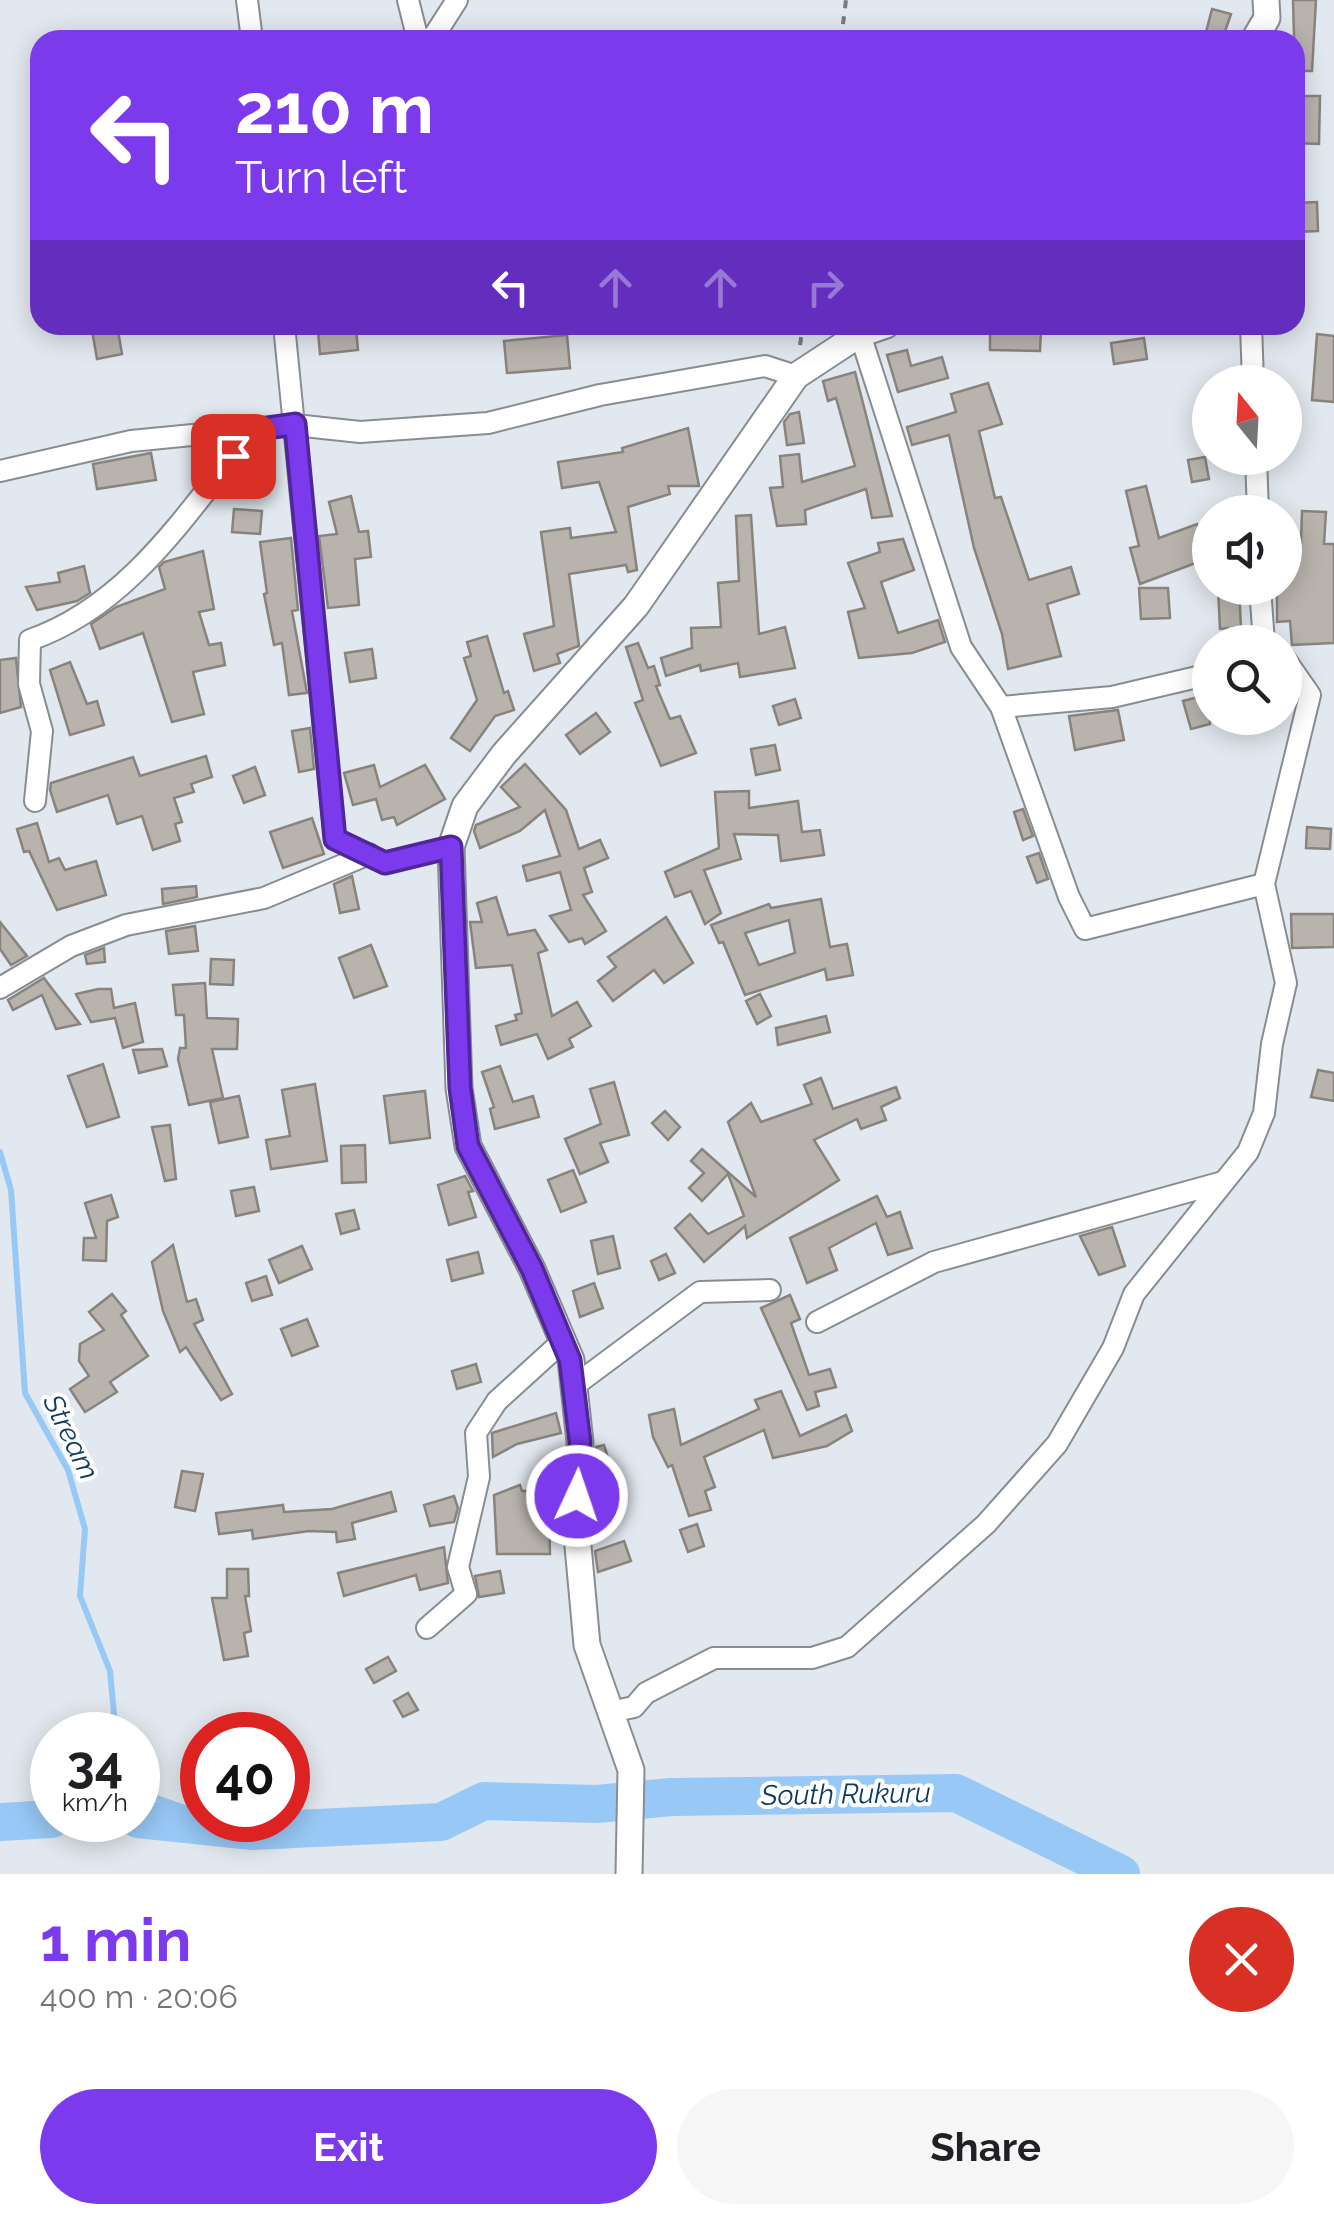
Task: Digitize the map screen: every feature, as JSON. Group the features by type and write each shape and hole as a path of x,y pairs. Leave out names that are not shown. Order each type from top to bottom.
{"street":[{"path":"248,0 251,30"},
{"path":"408,0 416,30"},
{"path":"438,30 457,0"},
{"path":"285,335 335,839 385,863 451,847"},
{"path":"629,1874 631,1770 587,1646 576,1524 580,1442 574,1386 562,1341 468,1146 460,1088 451,847 464,806 504,754 636,606 796,376 858,335"},
{"path":"860,335 962,647 1001,706 1069,897 1085,929 1264,884"},
{"path":"1251,335 1252,365"},
{"path":"0,471 130,441 295,424 360,432 488,423 600,395 765,366 796,376"},
{"path":"35,801 42,731 29,684 30,640 70,624 84,608 136,575 254,430"},
{"path":"1001,706 1112,698 1192,678"},
{"path":"1302,683 1310,695 1302,728"},
{"path":"610,1712 634,1707 646,1693 714,1658 812,1658 848,1647 986,1524 1057,1444 1113,1348 1134,1294 1248,1152 1264,1113 1272,1044 1286,983 1264,884 1300,735"},
{"path":"0,988 71,946 126,925 264,898 368,854"},
{"path":"817,1322 934,1262 1224,1182"},
{"path":"574,1386 700,1292 770,1290"},
{"path":"427,1628 466,1594 458,1567 479,1477 476,1433 497,1401 562,1341"}],"path":[{"path":"842,30 846,0"}],"building":[{"path":"1293,0 1316,0 1312,71 1305,71 1305,30 1294,30"},
{"path":"1212,9 1231,14 1225,30 1207,30"},
{"path":"1305,96 1320,96 1319,144 1305,143"},
{"path":"1317,202 1318,231 1305,232 1305,203"},
{"path":"1317,334 1334,336 1334,402 1312,400"},
{"path":"93,335 119,335 122,354 97,359"},
{"path":"318,335 357,335 358,350 320,354"},
{"path":"567,335 570,368 507,373 504,341"},
{"path":"990,335 1041,335 1040,351 990,350"},
{"path":"1144,338 1147,359 1114,364 1111,343"},
{"path":"907,350 911,366 942,357 948,378 898,392 887,355"},
{"path":"855,372 892,516 872,518 866,489 805,510 806,524 777,526 770,488 783,487 780,456 799,454 802,482 855,466 836,398 828,401 823,381"},
{"path":"988,383 1002,424 979,431 995,498 1001,497 1029,580 1071,567 1079,594 1047,604 1061,656 1008,669 1002,634 974,548 949,435 912,445 907,427 956,412 951,394"},
{"path":"799,412 804,443 787,445 784,422 790,414"},
{"path":"688,428 699,486 668,486 670,494 628,507 637,570 628,572 626,565 569,574 579,646 557,654 560,663 534,671 524,634 554,626 541,532 570,528 571,538 616,532 599,482 562,488 558,462 623,452 622,448"},
{"path":"151,453 156,480 97,489 93,464"},
{"path":"1192,459 1192,475 1208,475 1209,479 1192,482 1188,460"},
{"path":"1146,486 1159,538 1192,526 1192,564 1140,584 1130,548 1139,546 1126,491"},
{"path":"351,496 359,532 368,531 371,557 355,559 359,605 328,608 319,536 337,534 329,502"},
{"path":"234,509 262,511 260,534 232,532"},
{"path":"1302,511 1326,512 1324,544 1334,544 1334,643 1302,645 1302,625 1277,622 1277,605 1302,605"},
{"path":"751,515 759,634 785,627 795,668 740,677 738,663 701,671 700,665 666,676 661,658 692,648 691,628 721,627 718,583 739,581 736,516"},
{"path":"291,538 298,610 292,611 307,693 289,695 282,643 274,645 264,594 267,593 260,542"},
{"path":"903,539 914,570 881,582 898,633 938,620 945,642 912,653 859,658 848,612 865,608 848,563 880,552 878,543"},
{"path":"203,551 214,609 199,612 209,645 221,643 225,665 193,672 204,714 172,722 143,633 100,649 91,624 116,607 165,589 159,567 164,562"},
{"path":"84,566 90,593 77,601 37,610 26,587 60,582 58,573"},
{"path":"1139,588 1168,588 1170,618 1141,619"},
{"path":"1219,605 1240,605 1241,625 1220,625"},
{"path":"487,636 504,693 508,691 514,710 495,716 470,751 451,738 477,700 464,658 471,656 467,642"},
{"path":"638,643 648,668 654,666 660,685 656,686 670,719 680,716 696,753 661,766 635,703 643,700 626,647"},
{"path":"372,649 376,678 350,682 345,653"},
{"path":"16,658 21,707 0,713 0,660"},
{"path":"70,662 87,704 97,701 104,725 70,735 50,670"},
{"path":"795,699 801,718 779,725 773,706"},
{"path":"1192,699 1192,729 1191,729 1183,701"},
{"path":"1118,710 1124,740 1075,750 1069,716"},
{"path":"596,713 610,732 580,754 566,735"},
{"path":"310,728 314,769 299,772 292,731"},
{"path":"775,745 780,770 756,775 751,749"},
{"path":"206,756 212,777 191,784 194,792 174,798 182,822 175,824 180,841 153,850 142,816 117,824 108,795 57,812 50,790 51,783 133,757 140,776"},
{"path":"525,764 566,810 579,849 600,840 608,858 584,868 592,892 583,895 606,931 585,944 582,938 569,942 550,916 571,910 560,872 527,881 523,866 560,856 545,810 520,831 480,848 474,831 476,825 520,807 501,787"},
{"path":"374,765 380,787 425,765 445,799 397,825 394,817 382,820 376,799 353,805 344,773"},
{"path":"255,767 265,795 244,803 233,776"},
{"path":"749,791 749,808 798,801 802,832 820,830 824,855 781,861 778,835 734,834 741,859 704,870 721,913 705,924 691,891 675,897 665,872 719,848 715,792"},
{"path":"1023,809 1033,836 1023,840 1014,812"},
{"path":"312,818 324,854 283,868 270,832"},
{"path":"37,823 49,862 59,858 65,870 96,861 106,895 57,910 29,851 24,852 17,829"},
{"path":"1307,827 1331,829 1330,849 1306,848"},
{"path":"1039,853 1048,879 1037,883 1027,857"},
{"path":"352,876 359,909 340,913 334,884"},
{"path":"196,886 197,897 163,904 162,889"},
{"path":"496,897 508,935 535,930 547,950 538,953 552,1016 577,1002 591,1026 569,1039 573,1047 548,1059 537,1034 501,1045 496,1026 517,1020 515,1015 522,1013 512,965 476,968 470,922 482,922 477,903"},
{"path":"821,899 830,947 847,944 853,975 827,980 825,969 745,995 723,942 719,943 711,925 769,904 771,908","holes":["789,920 795,953 759,965 745,933"]},
{"path":"1291,914 1334,914 1334,947 1292,948"},
{"path":"666,917 693,963 664,983 654,970 613,1001 598,981 616,967 608,957"},
{"path":"0,922 27,956 11,965 0,949"},
{"path":"195,926 198,951 169,954 166,931"},
{"path":"371,945 387,986 354,998 339,958"},
{"path":"104,948 105,962 87,964 85,955"},
{"path":"211,959 234,960 233,985 210,984"},
{"path":"44,978 80,1024 56,1029 42,995 13,1010 8,1000"},
{"path":"205,983 207,1018 238,1019 237,1049 212,1049 223,1098 189,1105 178,1059 180,1048 186,1048 184,1015 176,1015 173,985"},
{"path":"111,989 114,1008 135,1003 143,1042 123,1048 115,1018 91,1022 76,994"},
{"path":"760,994 771,1016 757,1024 746,1001"},
{"path":"826,1016 830,1032 778,1045 776,1028"},
{"path":"162,1049 167,1066 139,1073 133,1050"},
{"path":"103,1064 119,1117 87,1127 68,1076"},
{"path":"500,1066 513,1102 533,1096 539,1117 495,1129 490,1109 494,1107 482,1072"},
{"path":"1318,1070 1334,1073 1334,1101 1311,1097"},
{"path":"821,1078 833,1109 896,1087 900,1098 881,1107 886,1120 861,1129 857,1119 814,1140 839,1180 747,1238 745,1226 704,1262 675,1228 690,1214 708,1234 744,1216 728,1174 702,1201 689,1188 704,1173 691,1161 702,1149 756,1197 728,1122 751,1103 761,1122 812,1104 804,1085"},
{"path":"614,1082 629,1135 600,1143 608,1162 580,1174 565,1139 601,1124 590,1089"},
{"path":"315,1084 327,1161 271,1169 266,1140 290,1136 282,1090"},
{"path":"425,1091 430,1138 390,1143 384,1096"},
{"path":"239,1096 248,1137 219,1143 210,1102"},
{"path":"665,1111 680,1127 668,1140 652,1123"},
{"path":"170,1125 176,1179 165,1181 152,1127"},
{"path":"365,1145 366,1182 342,1183 341,1146"},
{"path":"573,1170 586,1202 561,1212 548,1180"},
{"path":"465,1176 473,1191 468,1192 476,1217 449,1225 438,1185"},
{"path":"254,1187 259,1211 236,1216 231,1191"},
{"path":"111,1195 118,1217 107,1221 106,1261 83,1260 84,1238 96,1238 85,1203"},
{"path":"877,1196 887,1217 900,1212 912,1248 888,1255 876,1223 829,1248 837,1270 807,1283 790,1238"},
{"path":"354,1210 359,1229 341,1234 336,1214"},
{"path":"1112,1227 1125,1266 1099,1275 1080,1236"},
{"path":"613,1236 620,1268 598,1274 591,1241"},
{"path":"173,1245 187,1302 196,1299 203,1320 194,1324 232,1394 221,1400 186,1347 180,1352 163,1311 152,1262"},
{"path":"302,1246 312,1269 279,1283 269,1260"},
{"path":"478,1252 483,1273 452,1281 447,1260"},
{"path":"666,1254 675,1273 659,1280 651,1261"},
{"path":"266,1276 272,1295 252,1301 246,1283"},
{"path":"594,1283 603,1308 580,1317 573,1291"},
{"path":"112,1294 126,1311 121,1315 148,1356 110,1382 117,1392 85,1412 70,1389 89,1376 79,1361 80,1344 104,1330 89,1312"},
{"path":"790,1295 800,1319 791,1323 809,1375 830,1369 836,1387 815,1392 819,1406 807,1410 761,1308"},
{"path":"307,1319 318,1346 292,1356 281,1329"},
{"path":"476,1364 481,1382 457,1389 452,1371"},
{"path":"781,1391 800,1436 846,1415 852,1431 827,1446 773,1458 764,1430 704,1457 715,1487 705,1491 711,1510 689,1516 672,1465 668,1467 653,1437 649,1415 674,1409 681,1445 759,1409 755,1400"},
{"path":"556,1413 561,1433 517,1444 493,1457 492,1433"},
{"path":"604,1445 609,1461 595,1465 596,1447"},
{"path":"182,1471 203,1474 195,1511 175,1507"},
{"path":"520,1485 522,1491 561,1490 560,1510 549,1510 550,1554 497,1554 494,1495"},
{"path":"391,1492 396,1511 352,1523 355,1539 337,1542 336,1532 309,1531 253,1539 252,1530 219,1534 216,1513 283,1505 284,1512 332,1509"},
{"path":"454,1496 458,1508 454,1522 430,1526 424,1505"},
{"path":"697,1524 704,1546 688,1552 680,1530"},
{"path":"624,1541 631,1561 598,1572 595,1551"},
{"path":"444,1547 448,1583 420,1590 416,1575 344,1596 338,1573"},
{"path":"227,1569 248,1569 249,1596 245,1596 251,1631 244,1633 248,1656 224,1660 212,1598 227,1598"},
{"path":"500,1571 504,1593 479,1597 475,1576"},
{"path":"388,1657 396,1671 374,1683 366,1669"},
{"path":"408,1693 418,1710 403,1717 394,1701"}],"waterway":[{"name":"Stream","path":"0,1152 11,1190 25,1393 68,1470 85,1529 80,1596 110,1671 114,1712"},
{"name":"South Rukuru","path":"160,1821 252,1831 441,1822 484,1801 597,1804 671,1797 956,1793 1121,1874"},
{"name":"Stream","path":"160,1799 180,1806"},
{"path":"0,1822 30,1820"}],"route":[{"path":"233,456 254,430 295,424 335,839 385,863 451,847 460,1088 468,1146 532,1269 570,1360 580,1442 577,1496"}]}
